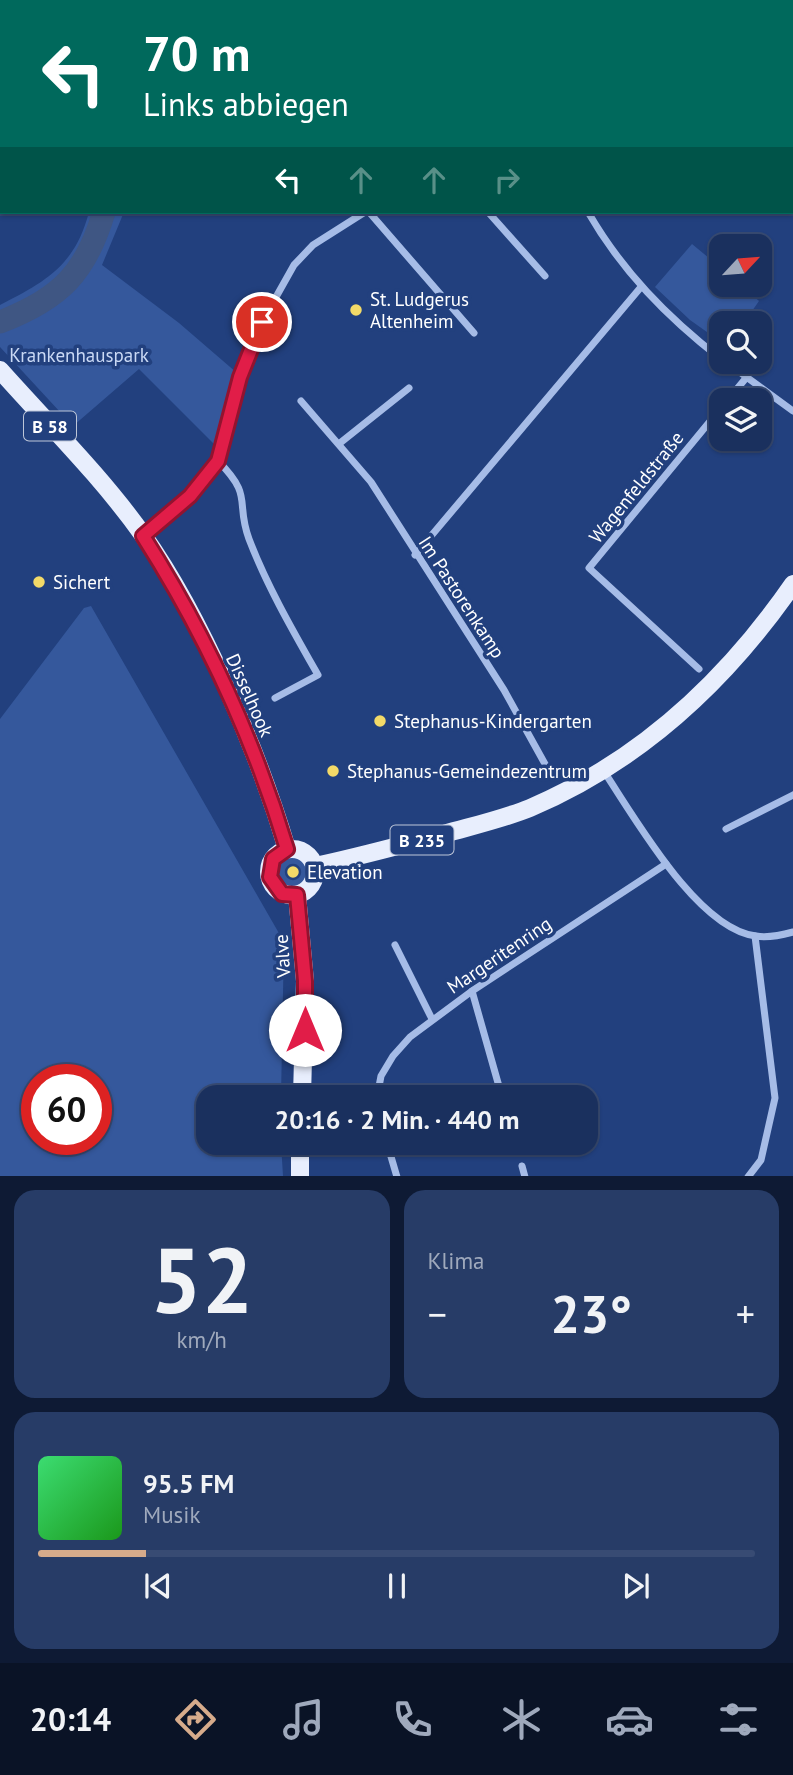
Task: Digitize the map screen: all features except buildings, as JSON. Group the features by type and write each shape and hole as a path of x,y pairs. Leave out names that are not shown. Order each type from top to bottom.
{"main road":[{"name":"Disselhook","path":"0,370 101,482 143,536 208,651 251,749 287,849"},
{"name":"B 235","path":"315,866 388,849 528,808 602,770 658,734 714,682 749,644 793,584"},
{"path":"287,849 301,850 315,866 310,888 297,895 282,894 270,877 273,859 287,849"},
{"name":"Valve","path":"297,895 305,981 302,1085"},
{"path":"300,1155 300,1176"}],"street":[{"path":"143,536 190,496 218,461 244,367 262,322 294,265 313,246 364,214"},
{"path":"369,214 474,333"},
{"path":"490,214 545,276"},
{"path":"589,214 616,257 641,288 709,348"},
{"path":"415,555 641,288"},
{"path":"741,374 793,411"},
{"path":"738,388 746,378"},
{"path":"340,443 410,388"},
{"name":"Im Pastorenkamp","path":"301,401 371,482 415,555 504,690 550,773"},
{"name":"Wagenfeldstraße","path":"699,669 589,568 709,423"},
{"path":"218,461 242,492 250,540 287,620 318,675 275,698"},
{"path":"602,770 666,864 721,920 755,936 793,932"},
{"path":"726,829 793,795"},
{"name":"Margeritenring","path":"379,1085 381,1076 393,1056 432,1019 666,864"},
{"path":"749,1176 761,1160 775,1098 755,936"},
{"path":"396,945 432,1019"},
{"path":"472,991 499,1085"},
{"path":"391,1155 397,1176"},
{"path":"522,1166 525,1176"}],"green space":[{"name":"Krankenhauspark","path":"88,214 123,214 102,265 179,323 237,373 215,445 139,369 73,426 0,347 0,305 32,288 57,269 76,246"},
{"path":"692,244 709,258 709,298 756,298 759,301 752,311 709,311 709,333 690,320 655,287"},
{"path":"91,606 284,942 281,1085 196,1085 196,1155 282,1155 283,1176 0,1176 0,719 84,608"},
{"path":"293,857 299,858 307,866 307,878 299,886 293,887 287,886 279,878 278,872 279,866 287,858"}],"waterway":[{"path":"0,322 39,304 68,281 89,252 103,214"}],"place":[{"name":"St. Ludgerus Altenheim","path":"356,310"},
{"name":"Sichert","path":"39,582"},
{"name":"Stephanus-Kindergarten","path":"380,721"},
{"name":"Stephanus-Gemeindezentrum","path":"333,771"},
{"name":"Elevation","path":"293,872"}],"route":[{"path":"262,322 240,377 225,439 214,469 190,496 143,536 165,570 208,651 251,749 281,828 287,849 273,859 269,868 270,877 272,884 282,894 297,895 305,981 305,1030"}]}
